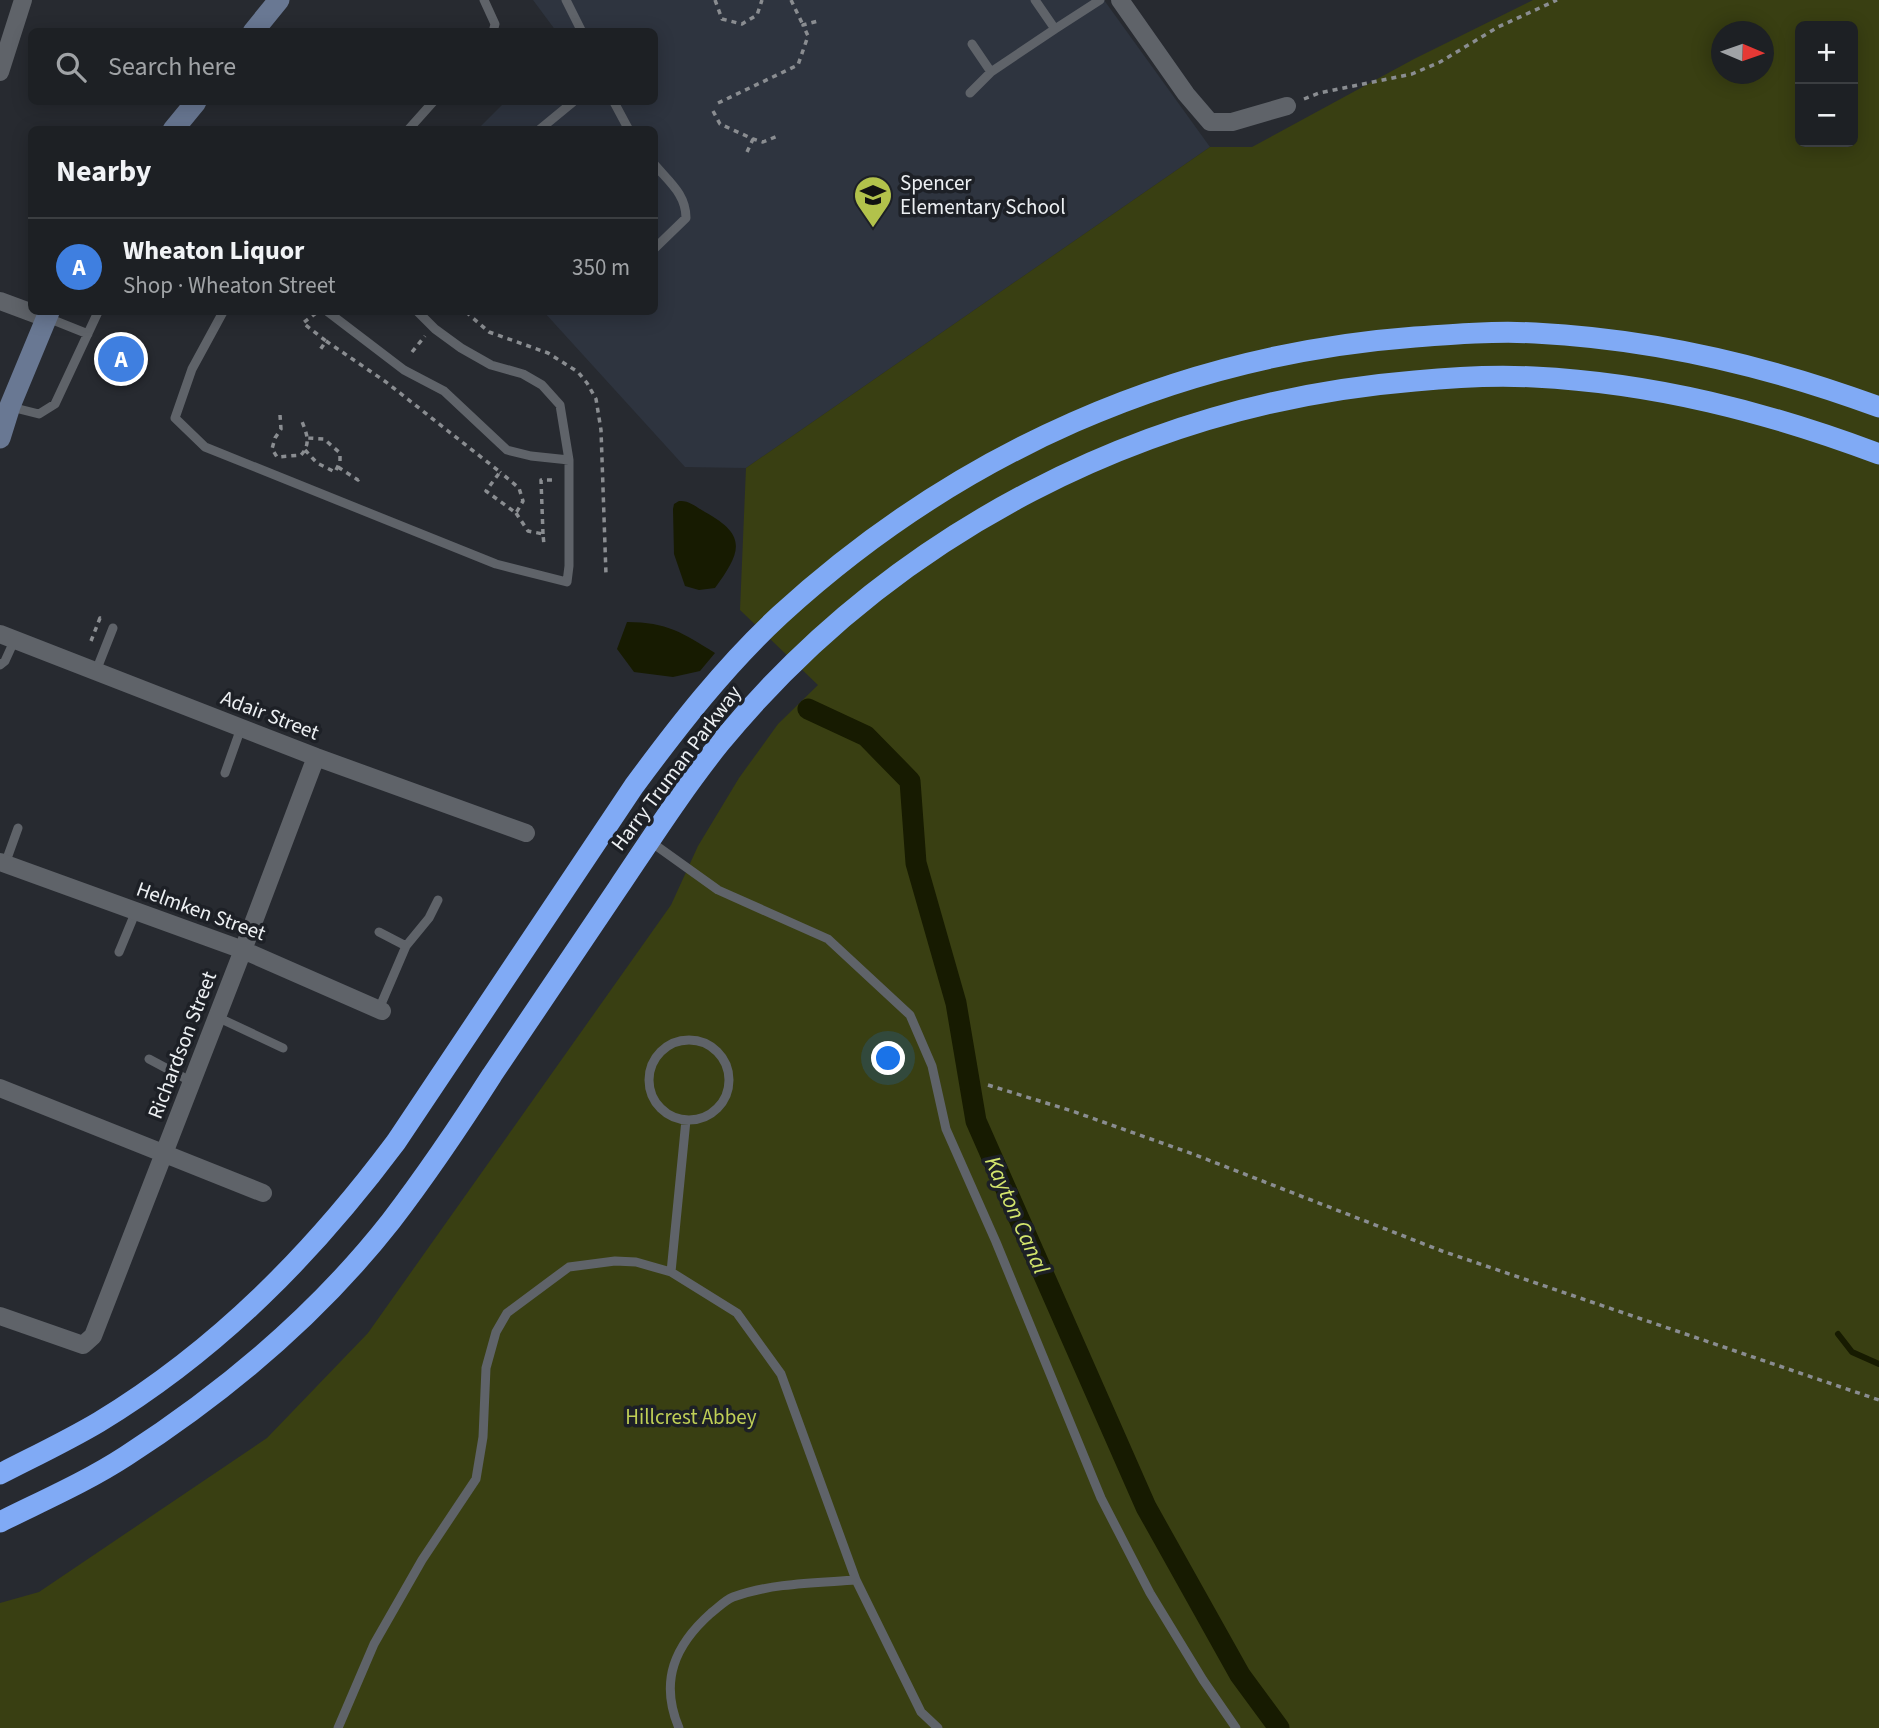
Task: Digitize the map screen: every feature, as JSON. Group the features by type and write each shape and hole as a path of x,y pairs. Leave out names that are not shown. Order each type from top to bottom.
{"highway":[{"name":"Harry Truman Parkway","path":"0,1474 100,1422 156,1383 221,1333 311,1248 355,1197 396,1142 634,786 724,672 779,616 836,566 895,522 961,480 1093,413 1164,386 1237,364 1309,349 1386,339 1457,334 1533,333 1609,339 1756,366 1829,388 1879,407"},
{"name":"Harry Truman Parkway","path":"0,1522 122,1459 238,1375 292,1328 343,1277 431,1167 649,841 715,749 758,699 809,648 863,600 920,558 983,517 1066,474 1178,427 1247,407 1316,392 1459,377 1531,376 1604,383 1745,409 1815,430 1879,454"},
{"path":"0,1538 29,1523 122,1459"}],"main road":[{"path":"256,28 279,0"},
{"path":"176,126 194,105"},
{"path":"0,437 48,315"}],"street":[{"path":"0,72 23,0"},
{"path":"1121,0 1186,94 1210,122 1232,122 1287,106"},
{"path":"0,301 28,309"},
{"name":"Adair Street","path":"8,636 316,757 526,833"},
{"name":"Richardson Street","path":"0,1316 83,1345 93,1336 316,757"},
{"name":"Helmken Street","path":"2,863 243,950 381,1010"},
{"path":"0,1088 263,1193"}],"lane":[{"path":"484,0 495,23 494,28"},
{"path":"566,0 580,28"},
{"path":"1035,0 1055,29"},
{"path":"970,93 991,72 1100,0"},
{"path":"972,44 991,72"},
{"path":"412,126 430,105"},
{"path":"544,126 569,105"},
{"path":"616,105 627,126"},
{"path":"658,168 682,195 686,204 686,218 658,245"},
{"path":"48,315 88,334"},
{"path":"10,406 39,414 55,404 97,315"},
{"path":"221,315 192,369 175,418 205,447 496,564 567,582 569,460 560,405 541,385 523,374 491,365 461,348 421,315"},
{"path":"335,315 404,370 444,391 507,450 531,456 569,460"},
{"path":"96,671 113,628"},
{"path":"0,665 5,661 8,636"},
{"path":"225,772 241,728"},
{"path":"2,863 18,828"},
{"path":"649,841 718,890 828,939 910,1016 932,1066 946,1129 996,1242 1101,1498 1150,1593 1236,1728"},
{"path":"381,1010 406,946 429,918 438,900"},
{"path":"120,952 136,911"},
{"path":"379,932 406,946"},
{"path":"217,1017 283,1048"},
{"path":"685,1040 698,1041 721,1056 729,1081 720,1106 697,1119 686,1120 671,1116 661,1109 649,1086 654,1060 662,1051 685,1040"},
{"path":"149,1059 192,1082"},
{"path":"671,1272 686,1120"},
{"path":"338,1728 374,1644 422,1560 476,1479 483,1437 486,1368 496,1332 507,1313 569,1267 615,1261 636,1262 671,1272 737,1313 781,1374 856,1580 922,1712 938,1728"},
{"path":"680,1728 674,1716 670,1675 677,1654 699,1625 729,1598 772,1587 856,1580"}],"path":[{"path":"715,0 722,19 742,24 757,15 762,0"},
{"path":"719,103 798,65 808,36 791,0"},
{"path":"1287,106 1319,93 1412,74 1440,62 1498,27 1557,0"},
{"path":"803,25 818,21"},
{"path":"713,111 720,124 753,139 763,142 780,135"},
{"path":"747,152 753,139"},
{"path":"313,315 303,323 386,382 519,488 523,501 516,513"},
{"path":"412,352 426,334"},
{"path":"320,350 326,341"},
{"path":"280,415 281,429 272,449 277,457 301,455 305,450 309,438 301,419"},
{"path":"305,450 317,463 335,472 340,453 324,439 309,438"},
{"path":"338,467 358,480 362,476"},
{"path":"500,472 486,491 516,513 528,531 543,534"},
{"path":"544,545 541,480 556,480 556,477"},
{"path":"988,1086 1072,1111 1193,1154 1442,1251 1879,1400"}],"shaded area":[{"name":"Spencer Elementary School","path":"533,0 1104,0 1210,147 746,468 685,467 547,315 658,315 658,126 481,126 502,105 658,105 658,28 554,28"},
{"path":"679,501 692,504 719,521 734,537 734,555 715,588 699,590 685,586 674,554 673,509 674,504"},
{"path":"627,622 653,624 674,630 715,653 700,671 673,677 634,672 617,649"}],"green space":[{"name":"Hillcrest Abbey","path":"1533,0 1879,0 1879,1728 0,1728 0,1603 39,1592 267,1438 368,1333 671,905 698,846 739,778 778,724 818,685 740,610 746,468 1210,147 1252,147 1414,59"}],"waterway":[{"name":"Kayton Canal","path":"808,709 866,736 910,781 916,863 956,1003 976,1121 1146,1507 1240,1675 1279,1728"},
{"path":"1838,1334 1852,1352 1879,1364"}],"place":[{"name":"Spencer Elementary School","path":"873,229"},
{"name":"Wheaton Liquor","path":"121,359"}]}
